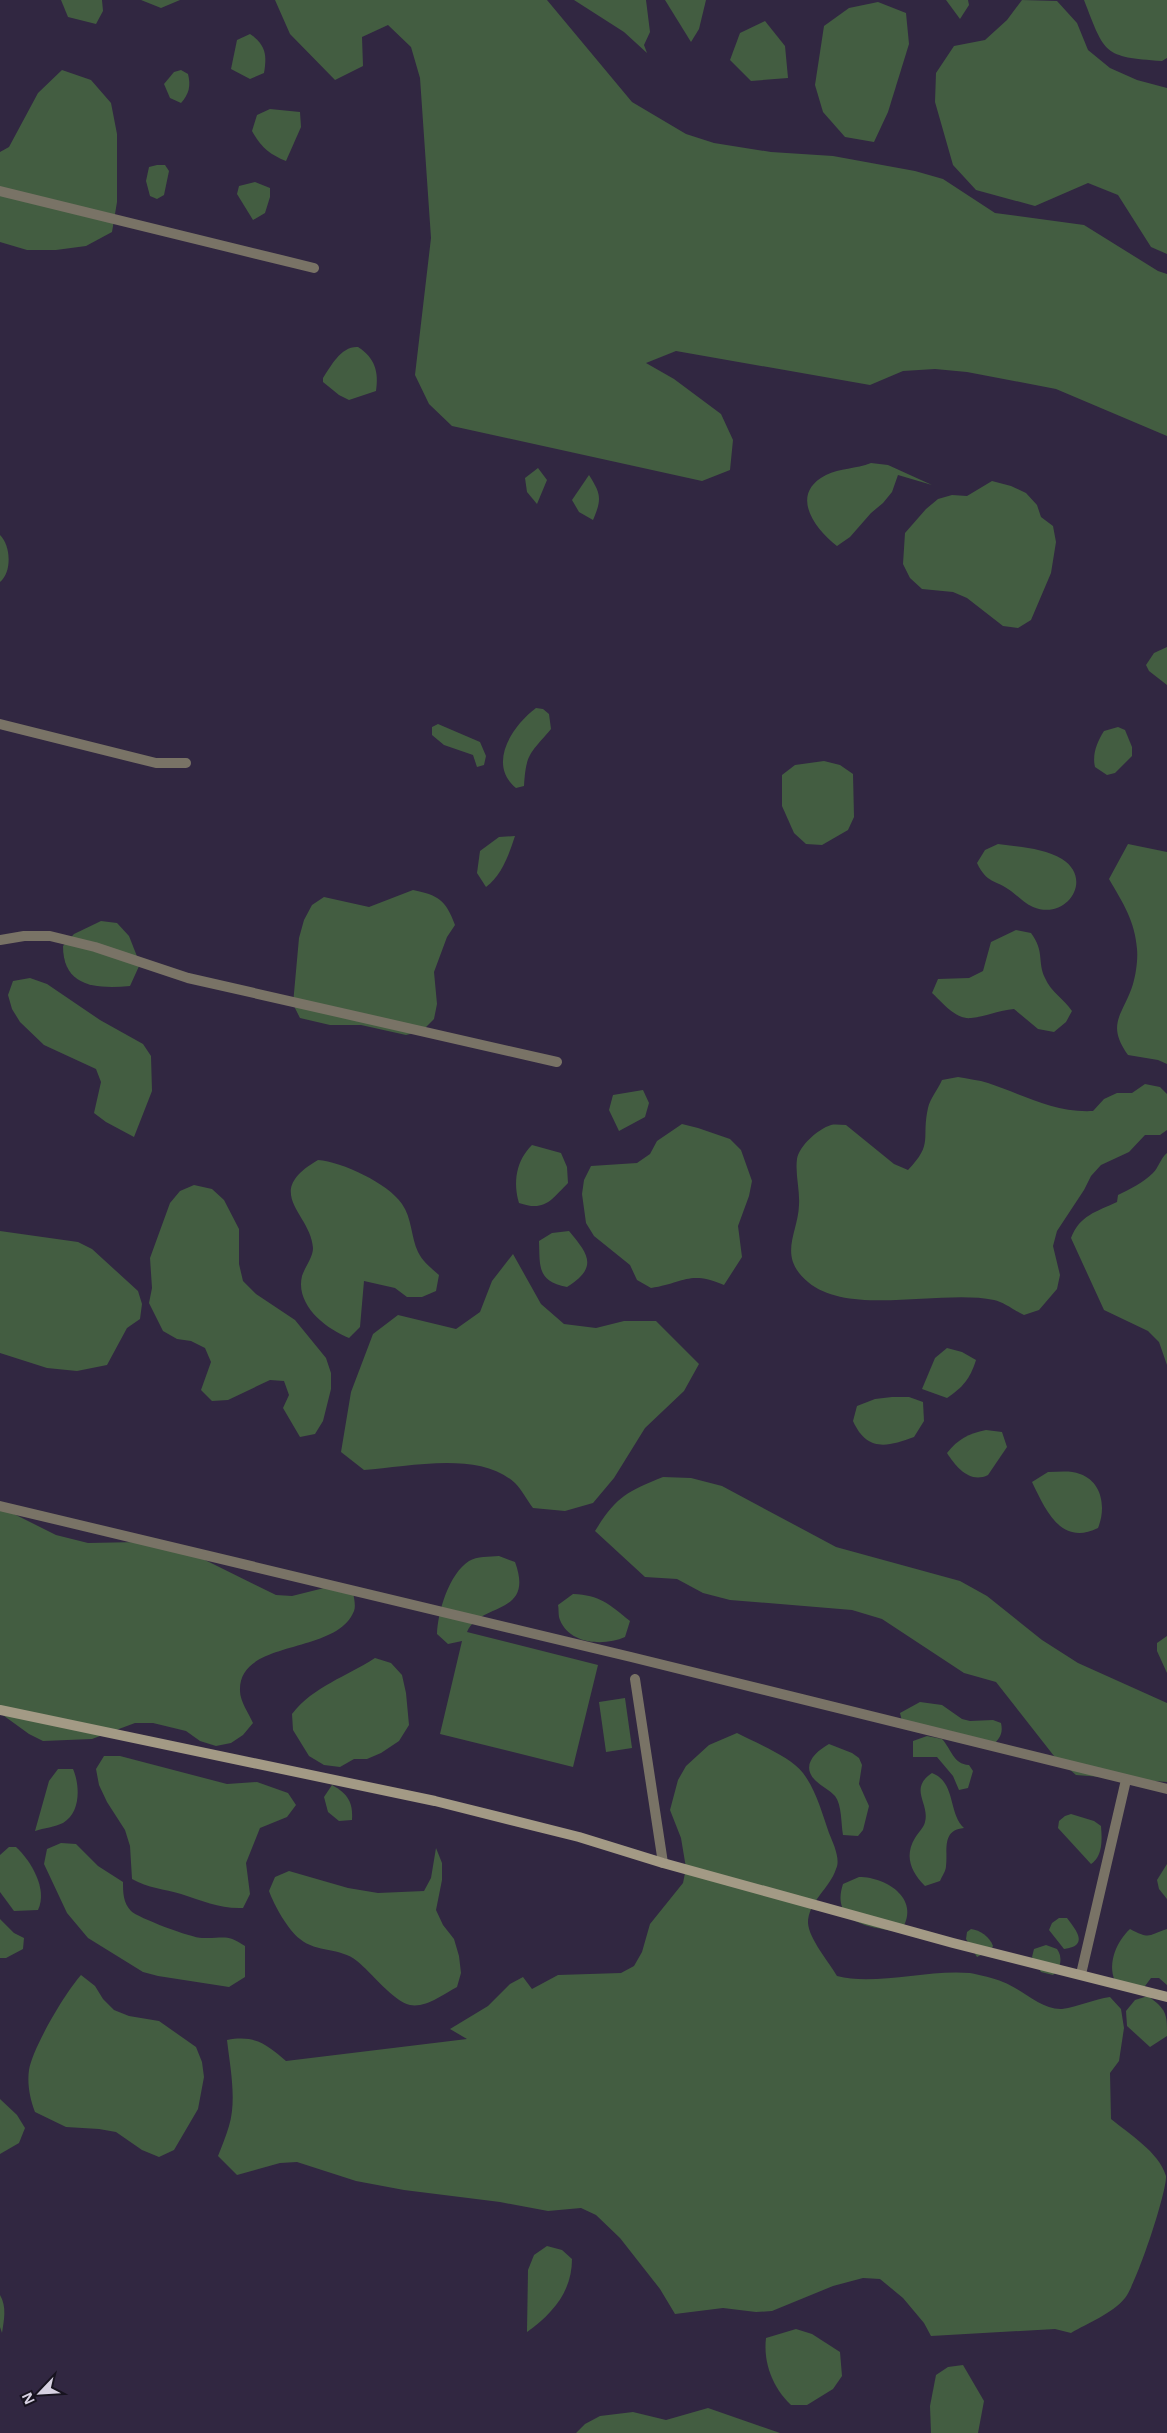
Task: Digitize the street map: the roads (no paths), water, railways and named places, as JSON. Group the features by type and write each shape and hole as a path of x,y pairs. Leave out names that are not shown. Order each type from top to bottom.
{"street":[{"path":"0,191 314,268"},
{"path":"0,724 156,763 186,763"},
{"path":"0,940 24,936 50,936 95,947 188,978 557,1062"},
{"path":"0,1506 631,1657 1167,1790"},
{"path":"635,1678 663,1863"},
{"path":"0,1710 435,1801 579,1836 663,1863 953,1944 1081,1974 1167,1997"},
{"path":"1081,1974 1126,1780"}]}
